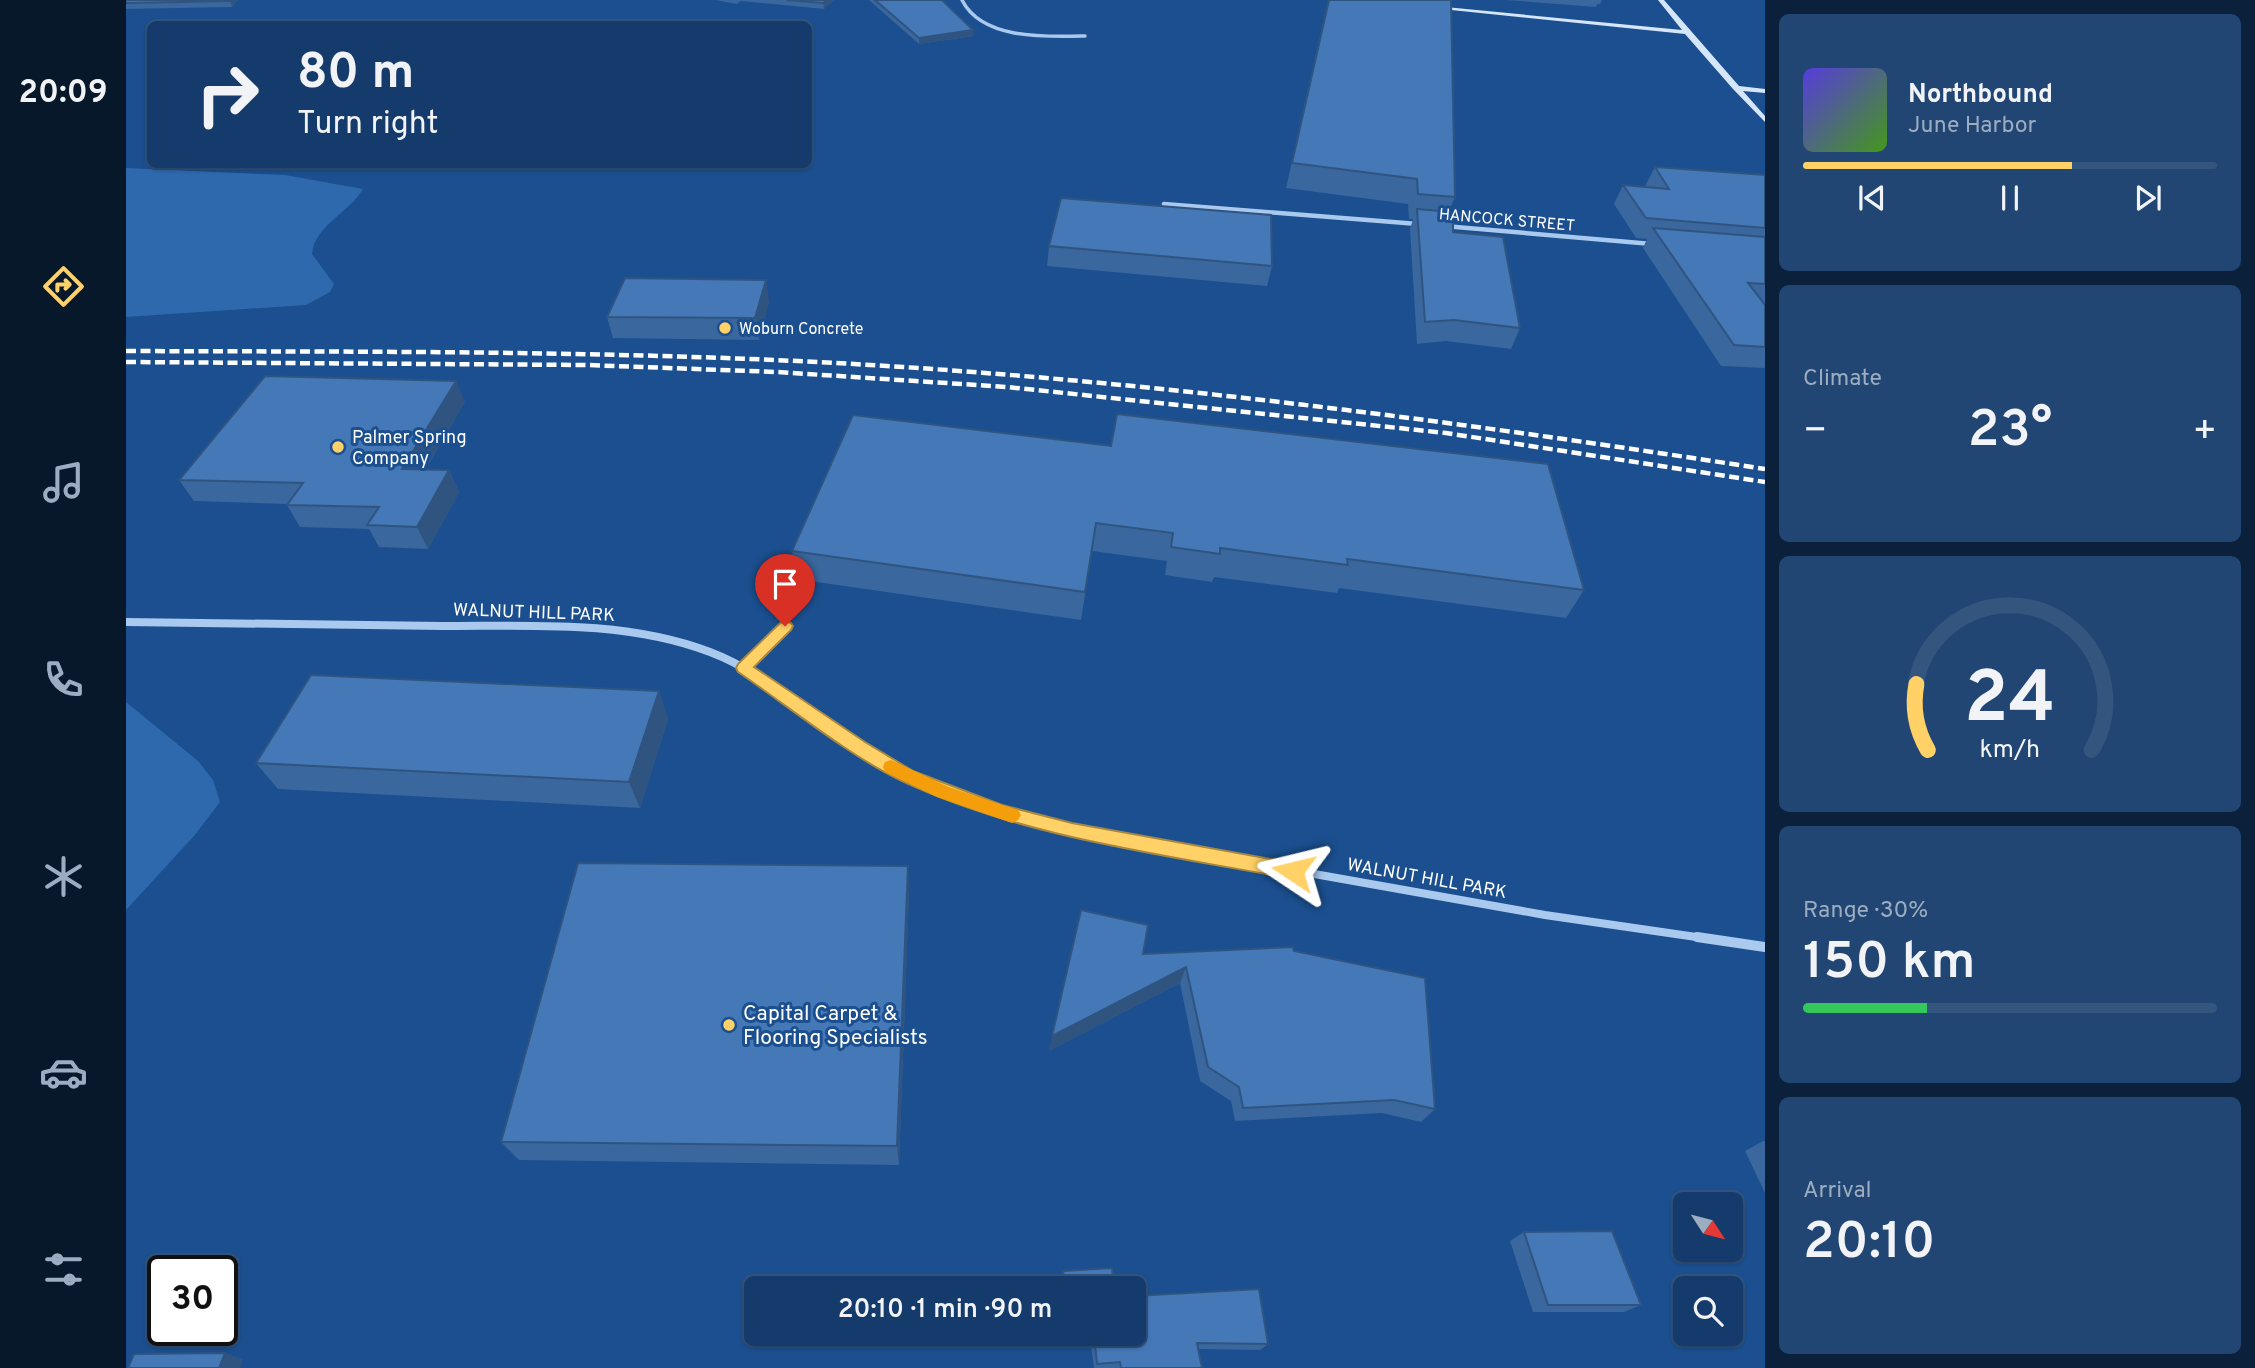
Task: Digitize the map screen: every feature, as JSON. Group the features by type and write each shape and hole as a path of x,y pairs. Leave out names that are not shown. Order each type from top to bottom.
{"street":[{"path":"962,0 965,9 977,19 1002,29 1049,37 1085,36"},
{"path":"1661,0 1765,120"},
{"path":"1426,7 1686,32"},
{"path":"1735,88 1765,90"},
{"name":"HANCOCK STREET","path":"1164,204 1429,225"},
{"name":"HANCOCK STREET","path":"1442,226 1656,244"},
{"name":"WALNUT HILL PARK","path":"126,622 603,628 681,641 744,668 859,747 906,775 1000,812 1072,831 1320,876 1545,915 1765,947"}],"lane":[{"path":"744,668 785,626"}],"shaded area":[{"path":"126,168 285,175 363,189 326,227 314,244 312,254 334,284 330,292 306,305 126,317"},
{"path":"126,702 198,761 213,780 220,802 194,836 126,910"}],"building":[{"path":"126,0 231,0 126,3"},
{"path":"787,0 827,0 823,3"},
{"path":"875,0 942,0 973,30 919,38"},
{"path":"1329,0 1451,0 1455,197 1418,194 1417,179 1292,163"},
{"path":"1655,167 1765,175 1765,228 1646,218 1623,185 1669,189"},
{"path":"1061,198 1271,215 1272,266 1049,246"},
{"path":"1417,209 1453,212 1453,232 1503,237 1520,328 1454,320 1425,322"},
{"path":"1653,228 1765,237 1765,284 1748,283 1765,305 1765,347 1734,345"},
{"path":"625,278 766,280 755,318 607,317"},
{"name":"Palmer Spring Company","path":"265,376 456,381 402,469 449,470 417,527 367,525 379,507 287,505 303,483 179,480"},
{"path":"1117,414 1548,464 1584,590 1347,559 1348,565 1220,548 1220,554 1171,547 1173,533 1096,523 1085,592 792,551 853,415 1111,446"},
{"path":"311,675 659,691 629,782 256,763"},
{"name":"Capital Carpet & Flooring Specialists","path":"578,863 908,866 897,1146 501,1142"},
{"path":"1081,910 1148,925 1143,954 1293,947 1294,951 1425,978 1435,1109 1394,1100 1243,1108 1239,1087 1208,1067 1186,967 1052,1036"},
{"path":"1612,1231 1641,1305 1548,1305 1524,1232"},
{"path":"1112,1268 1113,1276 1064,1276 1063,1271"},
{"path":"1259,1289 1268,1344 1197,1343 1202,1368 1121,1368 1120,1362 1097,1364 1095,1346 1146,1346 1146,1295"},
{"path":"225,1353 219,1368 128,1368 134,1354"}],"railway":[{"path":"132,351 126,351 612,355 903,367 1227,396 1550,437 1765,469"},
{"path":"126,362 587,365 777,372 1007,387 1446,433 1765,482"}],"slow traffic":[{"path":"891,767 961,799 1012,815"}],"place":[{"name":"Woburn Concrete","path":"725,328"},
{"name":"Palmer Spring Company","path":"338,447"},
{"name":"Capital Carpet & Flooring Specialists","path":"729,1025"}],"route":[{"path":"785,626 744,668 859,747 906,775 961,799 1072,831 1293,871"}]}
